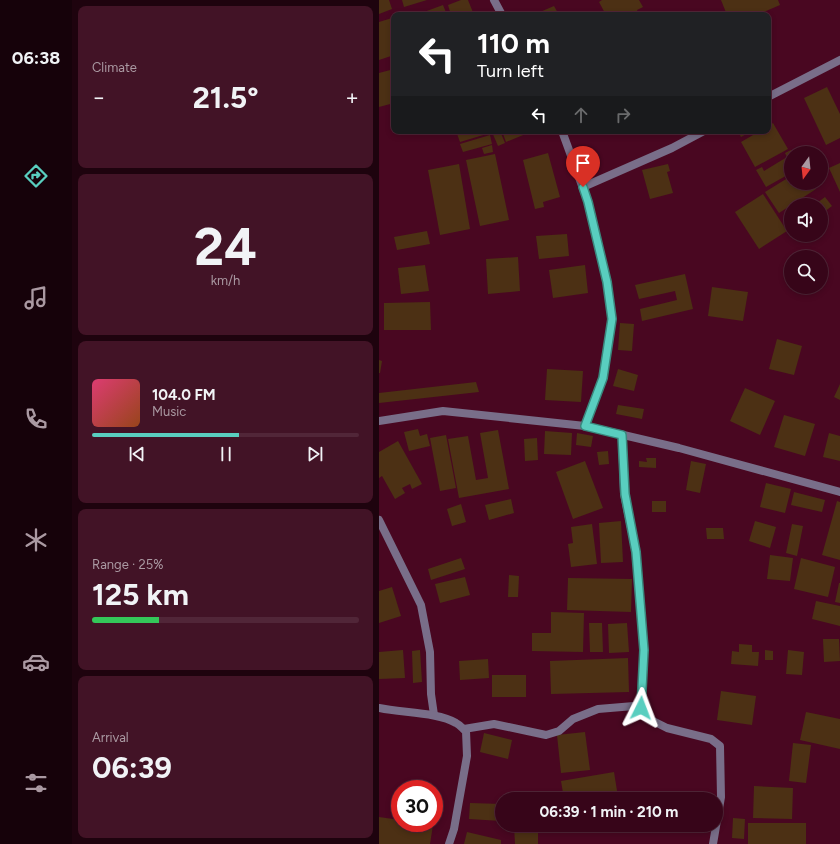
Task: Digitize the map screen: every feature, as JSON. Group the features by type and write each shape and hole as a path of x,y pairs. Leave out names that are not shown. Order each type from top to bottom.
{"street":[{"path":"494,0 500,12"},
{"path":"771,95 840,60"},
{"path":"563,134 588,202 607,282 612,319 603,378 585,426"},
{"path":"583,187 672,148 698,134"},
{"path":"379,421 443,411 585,426 679,448 840,492"},
{"path":"622,435 625,494 636,552 644,650 641,708"},
{"path":"379,520 421,605 430,652 434,714"},
{"path":"464,730 494,724 546,735 559,730 573,719 598,709 634,706 641,708 651,720 667,728 711,739 720,746 721,797 713,844"},
{"path":"379,708 434,714 456,723 466,731 467,756 454,829 449,844"}],"building":[{"path":"379,0 389,0 392,9 379,14"},
{"path":"402,0 427,0 404,7"},
{"path":"461,0 468,0 473,12 450,12 448,5"},
{"path":"602,0 639,0 643,7 637,10 638,12 604,12 599,2"},
{"path":"721,0 778,0 780,5 764,12 726,12"},
{"path":"443,5 446,12 424,12"},
{"path":"554,6 557,12 540,12"},
{"path":"391,18 391,56 379,60 379,22"},
{"path":"391,70 391,104 379,107 379,73"},
{"path":"827,87 840,114 840,138 826,145 804,98"},
{"path":"773,123 786,146 784,146 784,151 755,167 741,142 755,134 771,134 771,124"},
{"path":"457,134 487,134 460,142"},
{"path":"493,134 501,134 505,143 498,146"},
{"path":"503,134 526,134 506,142"},
{"path":"740,134 746,134 741,137"},
{"path":"490,135 492,144 463,152 460,144"},
{"path":"492,145 493,152 484,154 482,148"},
{"path":"548,153 560,197 543,202 544,207 535,209 523,160"},
{"path":"495,154 509,220 480,226 466,160"},
{"path":"784,159 784,177 766,187 756,170 762,167 764,171"},
{"path":"840,163 840,192 829,168"},
{"path":"459,164 470,229 440,235 428,170"},
{"path":"668,164 670,171 667,172 673,193 650,199 642,170"},
{"path":"784,180 784,190 814,190 802,198 784,198 784,210 779,213 765,192"},
{"path":"763,194 784,226 784,233 759,249 735,212"},
{"path":"828,201 832,206 828,209"},
{"path":"427,231 430,244 397,250 394,237"},
{"path":"567,234 569,256 539,259 536,236"},
{"path":"518,257 520,291 488,294 486,259"},
{"path":"425,265 429,291 401,294 398,268"},
{"path":"585,265 588,293 553,298 549,270"},
{"path":"685,274 693,309 642,321 640,309 677,300 675,291 639,299 635,285"},
{"path":"712,287 748,292 743,321 708,316"},
{"path":"430,302 431,330 384,330 384,303"},
{"path":"620,323 634,324 632,351 618,350"},
{"path":"777,339 802,346 794,375 769,369"},
{"path":"379,360 382,361 380,373 379,373"},
{"path":"547,369 583,371 581,402 545,400"},
{"path":"618,369 638,375 634,391 613,386"},
{"path":"476,382 479,392 379,403 379,393"},
{"path":"840,384 840,400 834,397"},
{"path":"745,388 775,401 760,435 730,421"},
{"path":"618,405 644,409 642,419 616,414"},
{"path":"784,415 815,424 805,456 774,447"},
{"path":"418,429 420,436 427,434 430,446 409,451 404,432"},
{"path":"498,430 509,489 459,498 448,439 468,436 476,480 488,478 480,433"},
{"path":"545,431 572,433 571,455 544,454"},
{"path":"577,433 593,436 591,447 576,445"},
{"path":"829,433 840,436 840,461 823,457"},
{"path":"446,435 456,488 440,491 430,438"},
{"path":"537,438 538,460 525,461 524,439"},
{"path":"398,441 422,484 412,489 410,484 402,488 405,493 395,499 382,476 379,478 379,452"},
{"path":"608,451 609,464 599,465 597,452"},
{"path":"646,458 656,458 656,468 639,467 639,461 647,462"},
{"path":"585,461 603,508 573,519 556,472"},
{"path":"691,461 706,464 700,493 686,490"},
{"path":"766,483 791,489 785,513 760,507"},
{"path":"794,492 825,500 822,512 791,505"},
{"path":"511,499 514,513 489,520 485,505"},
{"path":"652,501 666,501 666,512 652,512"},
{"path":"837,501 840,502 840,560 822,555"},
{"path":"461,504 466,522 452,526 447,509"},
{"path":"621,521 623,562 601,563 599,523"},
{"path":"755,521 776,527 770,548 749,541"},
{"path":"592,524 597,564 571,567 568,544 573,543 571,527"},
{"path":"792,524 803,526 797,556 786,553"},
{"path":"706,528 723,528 724,539 707,539"},
{"path":"770,555 793,558 790,581 767,579"},
{"path":"461,558 465,569 431,580 428,569"},
{"path":"801,558 835,567 828,597 794,589"},
{"path":"509,575 519,576 518,597 508,597"},
{"path":"465,577 470,595 440,603 435,584"},
{"path":"568,578 632,579 631,612 567,610"},
{"path":"840,583 840,603 835,602"},
{"path":"392,587 401,616 379,623 379,591"},
{"path":"816,601 840,606 840,626 812,619"},
{"path":"551,612 584,613 583,652 532,651 532,633 551,633"},
{"path":"589,623 602,623 603,652 590,652"},
{"path":"627,623 629,652 609,653 608,624"},
{"path":"823,639 839,639 840,661 824,662"},
{"path":"739,644 752,645 752,652 759,652 758,666 731,664 732,651 739,652"},
{"path":"403,650 405,678 379,679 379,652"},
{"path":"420,650 422,682 413,683 412,651"},
{"path":"765,650 773,651 773,660 765,660"},
{"path":"788,650 804,652 802,675 786,674"},
{"path":"628,658 629,692 551,694 550,661"},
{"path":"488,659 489,678 460,680 459,661"},
{"path":"492,675 526,675 526,697 492,697"},
{"path":"721,691 756,696 752,725 717,720"},
{"path":"806,712 840,719 840,749 800,740"},
{"path":"585,732 590,770 561,773 557,735"},
{"path":"484,733 512,740 508,759 480,752"},
{"path":"793,743 811,745 806,783 789,781"},
{"path":"614,772 617,792 563,792 561,781"},
{"path":"754,786 793,788 792,819 753,818"},
{"path":"470,803 495,804 495,821 469,819"},
{"path":"379,817 391,819 391,832 432,832 430,844 379,844"},
{"path":"733,818 745,819 744,839 732,838"},
{"path":"748,823 806,823 806,844 748,844"},
{"path":"467,832 501,840 501,844 464,844"},
{"path":"514,832 538,832 538,844 515,844"}],"route":[{"path":"583,187 607,282 612,319 603,378 585,426 622,435 625,494 636,552 644,650 641,708"}]}
